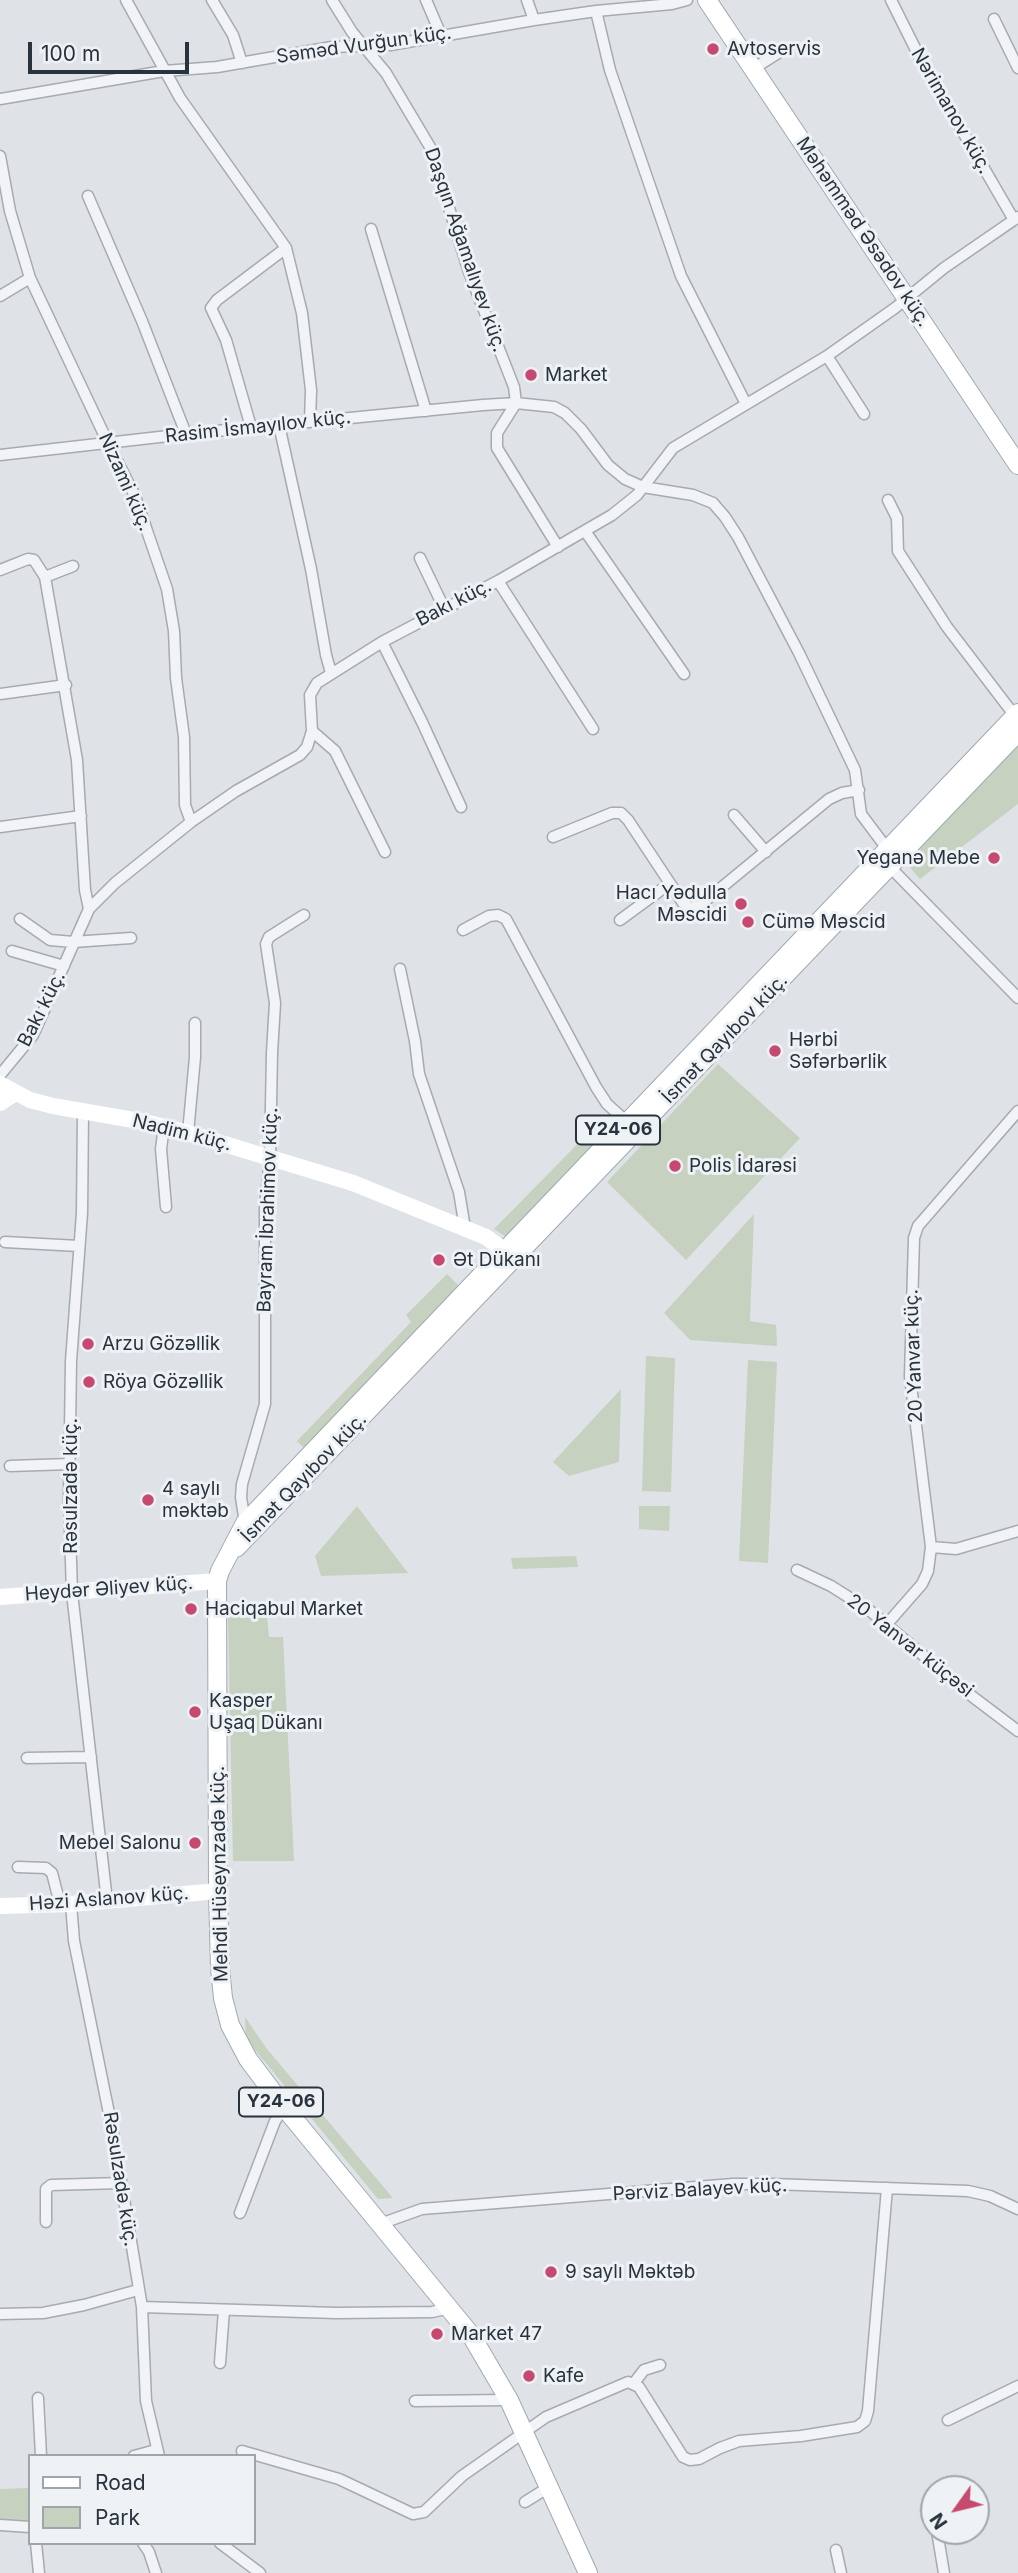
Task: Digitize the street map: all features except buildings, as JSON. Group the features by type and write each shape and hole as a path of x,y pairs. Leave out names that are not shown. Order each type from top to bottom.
{"main road":[{"name":"Məhəmməd Əsədov küç.","path":"707,0 1018,465"},
{"name":"İsmət Qayıbov küç.","path":"228,1555 244,1523 510,1254 889,859 1017,720"},
{"name":"İsmət Qayıbov küç.","path":"228,1555 255,1531 510,1254 627,1122 889,859"},
{"name":"Nadim küç.","path":"0,1084 41,1103 164,1126 352,1183 486,1237 510,1254"},
{"path":"0,1103 15,1093"},
{"name":"Mehdi Hüseynzadə küç.","path":"228,1555 217,1581 218,1891 220,1968 223,1998 230,2025 248,2059 284,2107 477,2344 509,2400 588,2573"},
{"name":"Heydər Əliyev küç.","path":"0,1597 217,1581"},
{"name":"Həzi Aslanov küç.","path":"0,1906 66,1904 218,1891"}],"street":[{"path":"126,0 164,71 199,127 286,248 302,313 311,390 310,422"},
{"path":"212,0 233,35 242,63"},
{"name":"Daşqın Ağamalıyev küç.","path":"332,0 386,73 430,147 440,172 469,272 514,387 516,403"},
{"path":"426,0 441,35"},
{"path":"527,0 534,20"},
{"name":"Səməd Vurğun küç.","path":"0,99 164,71 242,63 332,47 390,46 534,20 687,0"},
{"name":"Nərimanov küç.","path":"891,0 920,58 1016,218"},
{"path":"596,11 610,70 681,276 746,404"},
{"path":"994,19 1018,68"},
{"path":"753,69 781,51"},
{"name":"Nizami küç.","path":"0,156 5,214 30,278 135,496 167,589 174,631 176,678 184,737 185,805 191,822"},
{"path":"88,197 142,321 186,433"},
{"name":"Bakı küç.","path":"0,1075 33,1035 89,909 115,883 191,822 236,791 300,755 307,747 312,731 310,695 317,683 382,642 498,581 624,506 643,487 673,448 827,355 1016,218"},
{"path":"371,229 426,411"},
{"path":"251,427 226,340 211,308 217,300 286,248"},
{"path":"0,296 30,278"},
{"path":"827,355 864,414"},
{"path":"558,547 497,448 497,433 516,403 554,407 565,413 581,429 608,465 625,479 643,487 693,495 713,503 738,537 816,687 855,770 862,814 889,859 1018,998"},
{"name":"Rasim İsmayılov küç.","path":"0,455 186,433 516,403"},
{"path":"279,425 312,569 331,673"},
{"path":"888,500 897,517 898,551 947,626 1017,720"},
{"path":"585,531 684,674"},
{"path":"420,558 444,608"},
{"path":"0,570 27,559 34,561 46,578 77,760 85,890 89,909"},
{"path":"46,578 73,566"},
{"path":"498,581 593,729"},
{"path":"382,642 461,807"},
{"path":"0,694 66,685"},
{"path":"312,731 335,751 385,852"},
{"path":"553,837 612,813 621,813 669,884 690,908 699,906 829,799 859,790"},
{"path":"734,815 766,852"},
{"path":"0,827 81,816"},
{"path":"620,920 669,884"},
{"name":"Bayram İbrahimov küç.","path":"244,1523 242,1484 265,1404 265,1208 270,1157 275,1003 266,944 270,937 304,915"},
{"path":"463,930 489,916 498,915 506,919 596,1087 607,1104 627,1122"},
{"path":"20,919 51,940 73,942 131,938"},
{"path":"12,951 64,966"},
{"path":"400,969 415,1041 418,1074 458,1192 465,1228"},
{"path":"188,1133 195,1057 195,1023"},
{"name":"20 Yanvar küç.","path":"887,1624 922,1584 929,1571 931,1547 910,1377 914,1238 918,1226 1018,1111"},
{"name":"Rəsulzadə küç.","path":"83,1112 79,1247 71,1361 72,1593 107,1901"},
{"path":"164,1126 161,1149 166,1207"},
{"path":"5,1242 79,1247"},
{"path":"10,1466 70,1464"},
{"path":"931,1547 956,1549 1018,1531"},
{"name":"20 Yanvar küçəsi","path":"797,1570 831,1586 887,1624 973,1697 1018,1731"},
{"path":"27,1758 91,1757"},
{"name":"Rəsulzadə küç.","path":"18,1867 46,1868 52,1873 66,1904 75,1941 113,2133 142,2306 146,2401 158,2453"},
{"path":"240,2213 275,2122 284,2107"},
{"path":"46,2222 46,2189 51,2185 121,2183"},
{"name":"Pərviz Balayev küç.","path":"380,2224 422,2209 733,2184 968,2191 990,2196 1018,2209"},
{"path":"256,2455 339,2479 413,2514 424,2512 462,2476 560,2410 628,2382 639,2387 683,2457 690,2460 699,2459 739,2441 801,2436 857,2427 865,2421 868,2411 887,2188"},
{"path":"0,2314 43,2312 84,2305 138,2290"},
{"path":"142,2306 373,2313 432,2312 450,2308"},
{"path":"220,2363 224,2310"},
{"path":"635,2383 644,2370 660,2365"},
{"path":"948,2420 1018,2386"},
{"path":"38,2398 41,2454"},
{"path":"415,2401 509,2400"},
{"path":"242,2451 252,2454"},
{"path":"525,2502 549,2487"},
{"path":"0,2525 28,2527"},
{"path":"36,2545 39,2573"},
{"path":"144,2545 156,2573"},
{"path":"223,2545 260,2573"},
{"path":"939,2545 944,2573"},
{"path":"836,2550 841,2573"}],"green space":[{"path":"1018,742 1018,804 920,879 903,860"},
{"path":"718,1064 800,1138 686,1260 607,1182"},
{"path":"603,1118 612,1127 506,1237 494,1229"},
{"path":"754,1214 750,1321 776,1325 777,1346 690,1340 664,1313"},
{"path":"447,1274 460,1287 305,1449 297,1441 411,1322 406,1315"},
{"path":"646,1356 675,1358 671,1492 642,1491"},
{"path":"748,1360 777,1362 768,1563 739,1561"},
{"path":"621,1389 619,1462 569,1476 553,1462"},
{"path":"357,1506 408,1573 321,1576 315,1556"},
{"path":"639,1506 670,1506 669,1531 639,1529"},
{"path":"576,1556 578,1567 513,1569 511,1558"},
{"path":"266,1605 269,1637 283,1637 294,1861 233,1861 228,1617 247,1607"},
{"path":"245,2017 267,2049 393,2198 378,2199 246,2039"},
{"path":"28,2488 28,2521 0,2520 0,2489"}],"place":[{"name":"Avtoservis","path":"713,49"},
{"name":"Market","path":"531,375"},
{"name":"Yeganə Mebe","path":"994,858"},
{"name":"Hacı Yədulla Məscidi","path":"741,904"},
{"name":"Cümə Məscid","path":"748,922"},
{"name":"Hərbi Səfərbərlik","path":"775,1051"},
{"name":"Polis İdarəsi","path":"675,1166"},
{"name":"Ət Dükanı","path":"439,1260"},
{"name":"Arzu Gözəllik","path":"88,1344"},
{"name":"Röya Gözəllik","path":"89,1382"},
{"name":"4 saylı məktəb","path":"148,1500"},
{"name":"Haciqabul Market","path":"191,1609"},
{"name":"Kasper Uşaq Dükanı","path":"195,1712"},
{"name":"Mebel Salonu","path":"195,1843"},
{"name":"9 saylı Məktəb","path":"551,2272"},
{"name":"Market 47","path":"437,2334"},
{"name":"Kafe","path":"529,2376"}]}
